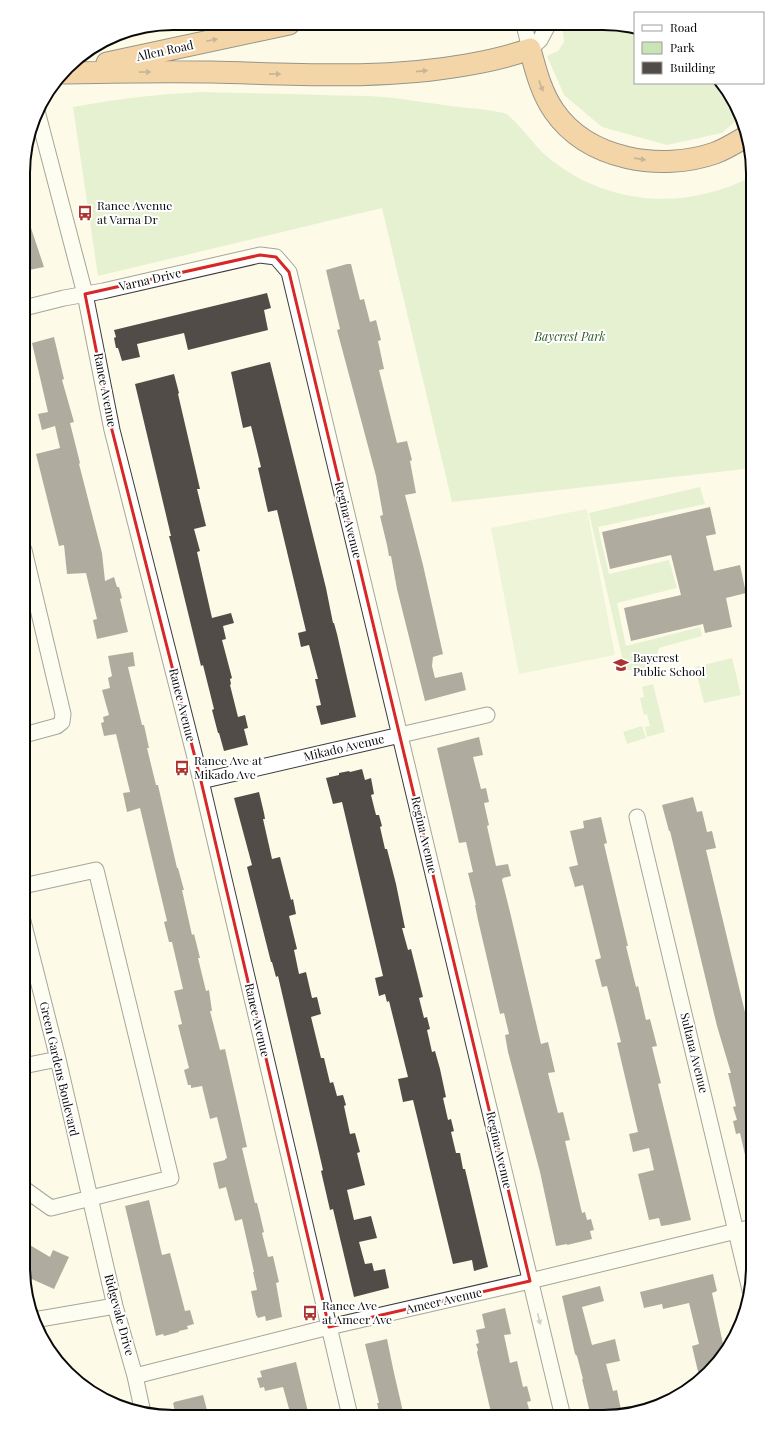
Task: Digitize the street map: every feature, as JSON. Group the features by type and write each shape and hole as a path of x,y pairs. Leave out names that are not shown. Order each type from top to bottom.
{"highway":[{"name":"Allen Road","path":"73,71 262,30"},
{"path":"71,73 175,72 326,75 384,74 447,68 509,57 530,49 543,92 554,112 579,137 610,153 645,160 682,160 715,153 730,147 742,139"}],"street":[{"path":"525,30 530,49 540,40 545,30"},
{"name":"Ranee Avenue","path":"40,122 85,294 112,430 201,781 349,1410"},
{"name":"Varna Drive","path":"30,307 260,255 276,257"},
{"name":"Regina Avenue","path":"276,257 289,272 560,1410"},
{"path":"30,575 63,714 62,722 57,726 30,733"},
{"name":"Mikado Avenue","path":"201,781 487,714"},
{"name":"Sultana Avenue","path":"637,817 746,1272"},
{"path":"30,884 96,870 170,1178 51,1208 30,1193"},
{"name":"Green Gardens Boulevard","path":"30,949 58,1059 94,1217"},
{"path":"30,1065 58,1059"},
{"name":"Ridgevale Drive","path":"94,1217 115,1306 135,1376 142,1406"},
{"name":"Ameer Avenue","path":"135,1376 329,1327 530,1281 746,1229"},
{"path":"40,1319 115,1306"}],"highlighted area":[{"path":"260,255 276,257 289,272 530,1281 329,1327 201,781 112,430 85,294"}],"green space":[{"path":"563,30 612,30 634,34 634,84 714,84 727,102 736,121 722,133 667,145 602,127 564,95 547,56 558,51 564,42"},
{"name":"Baycrest Park","path":"202,92 376,96 504,113 512,119 544,154 567,171 592,184 618,193 645,198 672,199 700,195 727,188 746,179 746,469 452,502 382,208 98,276 73,107 137,97"},
{"path":"700,487 705,504 598,527 609,574 669,560 677,588 617,603 626,646 700,627 702,636 659,648 653,664 646,668 638,670 625,670 589,513"},
{"path":"587,509 615,655 519,674 491,528"},
{"path":"732,658 741,695 704,703 695,667"},
{"path":"653,684 665,732 647,737 645,727 650,726 647,714 644,715 640,698 644,697 642,687"},
{"path":"642,726 646,738 627,744 623,732"}],"building":[{"path":"30,225 44,267 30,270"},
{"path":"351,264 360,300 364,299 370,322 376,320 381,340 378,341 384,369 379,370 397,443 407,441 412,460 410,461 416,493 405,495 423,565 443,654 433,657 432,666 435,678 462,672 466,690 425,701 397,589 391,556 389,556 380,516 383,515 376,476 337,330 340,329 326,270"},
{"path":"267,293 271,308 264,310 268,330 188,350 184,333 137,344 140,357 122,361 118,348 116,348 114,338 116,337 114,330"},
{"path":"54,337 64,379 62,380 74,422 70,423 79,464 102,553 105,581 114,577 117,587 119,587 122,598 120,599 128,632 97,639 93,620 97,619 86,573 67,574 64,545 59,546 36,454 60,448 55,426 42,430 38,414 48,412 32,343"},
{"path":"270,362 326,588 356,717 321,725 316,706 321,705 315,679 318,679 309,645 301,647 298,633 306,631 277,510 268,512 258,468 261,467 251,426 243,428 231,372"},
{"path":"174,374 200,489 197,489 206,526 194,529 200,551 197,552 212,618 231,613 234,623 223,626 226,639 222,640 232,678 230,679 230,685 238,717 245,715 248,728 244,729 248,745 224,751 212,710 214,709 203,665 201,666 169,536 171,536 135,384"},
{"path":"710,507 716,534 706,536 714,571 740,565 746,593 726,598 732,627 705,633 703,624 631,641 624,608 681,595 671,555 610,569 602,532"},
{"path":"133,652 135,666 128,667 142,725 144,725 149,748 147,748 156,785 158,785 177,868 184,890 182,890 192,935 194,934 200,958 198,958 206,991 209,990 212,1011 210,1011 220,1050 225,1049 247,1147 242,1148 255,1203 257,1203 264,1232 262,1233 268,1257 273,1256 279,1282 276,1283 282,1317 266,1321 265,1316 258,1318 256,1315 251,1291 257,1290 242,1219 235,1221 226,1187 219,1189 213,1163 225,1160 227,1158 217,1117 210,1119 202,1086 191,1088 191,1085 188,1085 184,1070 189,1068 178,1025 182,1024 174,991 183,989 172,942 169,942 164,922 167,921 140,808 127,812 123,793 130,792 116,734 104,736 101,723 104,722 103,717 109,715 102,690 110,688 108,678 112,676 108,656"},
{"path":"479,737 483,755 473,757 481,789 486,788 489,802 484,803 489,825 487,826 496,866 508,864 511,876 503,878 502,880 541,1044 548,1042 555,1072 548,1073 558,1113 563,1112 570,1140 565,1141 582,1213 585,1212 587,1220 591,1219 594,1230 590,1231 592,1239 567,1245 556,1246 540,1172 508,1052 505,1035 509,1034 504,1013 500,1014 478,920 468,873 473,872 466,842 459,843 437,748"},
{"path":"362,769 365,780 371,778 374,794 371,795 376,815 379,815 385,849 387,849 396,884 405,928 402,928 408,950 411,949 423,997 419,998 424,1018 427,1017 430,1029 427,1030 432,1052 435,1051 440,1069 446,1097 443,1098 448,1120 451,1119 454,1131 451,1132 456,1153 460,1153 463,1169 465,1169 488,1267 474,1271 472,1260 453,1264 413,1100 403,1102 398,1079 408,1077 389,1001 387,1002 385,994 379,996 375,978 383,976 342,802 333,804 326,778 339,775 339,773"},
{"path":"259,792 265,819 263,819 272,859 280,857 291,900 293,899 296,914 289,916 297,949 294,950 299,974 306,972 312,998 317,997 321,1014 311,1017 321,1058 324,1058 330,1083 333,1082 337,1096 343,1095 350,1134 355,1133 360,1152 357,1153 365,1185 347,1190 354,1220 371,1216 377,1238 359,1242 365,1264 372,1263 374,1271 385,1269 389,1288 354,1297 333,1209 330,1210 321,1171 323,1170 278,976 276,977 271,962 247,867 252,865 234,798"},
{"path":"693,797 697,812 702,811 707,832 712,831 716,848 706,850 746,1016 746,1159 740,1133 736,1134 733,1121 737,1120 733,1107 736,1106 728,1073 731,1073 717,1026 670,831 662,805"},
{"path":"601,817 607,843 604,844 636,987 638,986 646,1020 650,1019 657,1046 652,1047 661,1083 658,1084 691,1220 668,1225 661,1226 659,1218 649,1220 638,1174 654,1170 649,1148 633,1152 629,1134 638,1132 617,1043 621,1042 607,986 602,987 595,960 601,958 583,885 575,887 569,867 578,865 570,831 584,828 583,821"},
{"path":"149,1200 162,1255 170,1253 185,1311 190,1310 194,1324 187,1326 188,1329 164,1336 163,1334 156,1336 125,1206"},
{"path":"30,1245 50,1257 53,1250 69,1257 54,1289 30,1278"},
{"path":"713,1274 717,1291 712,1293 723,1344 698,1373 692,1346 699,1344 689,1303 663,1309 662,1304 644,1308 640,1292"},
{"path":"600,1286 604,1301 582,1307 592,1345 615,1339 620,1361 606,1364 613,1391 617,1390 621,1409 589,1410 562,1296"},
{"path":"505,1308 511,1334 504,1335 510,1363 517,1361 523,1387 527,1386 531,1401 527,1402 529,1409 490,1410 476,1344 479,1343 476,1330 485,1328 482,1314"},
{"path":"387,1339 403,1410 379,1410 377,1403 379,1403 365,1344"},
{"path":"296,1362 308,1410 289,1410 283,1387 265,1391 264,1387 260,1388 257,1378 262,1377 260,1371"},
{"path":"203,1395 207,1410 175,1410 174,1402"}],"place":[{"name":"Ranee Avenue at Varna Dr","path":"85,213"},
{"name":"Baycrest Public School","path":"621,665"},
{"name":"Ranee Ave at Mikado Ave","path":"182,768"},
{"name":"Ranee Ave at Ameer Ave","path":"310,1313"}]}
